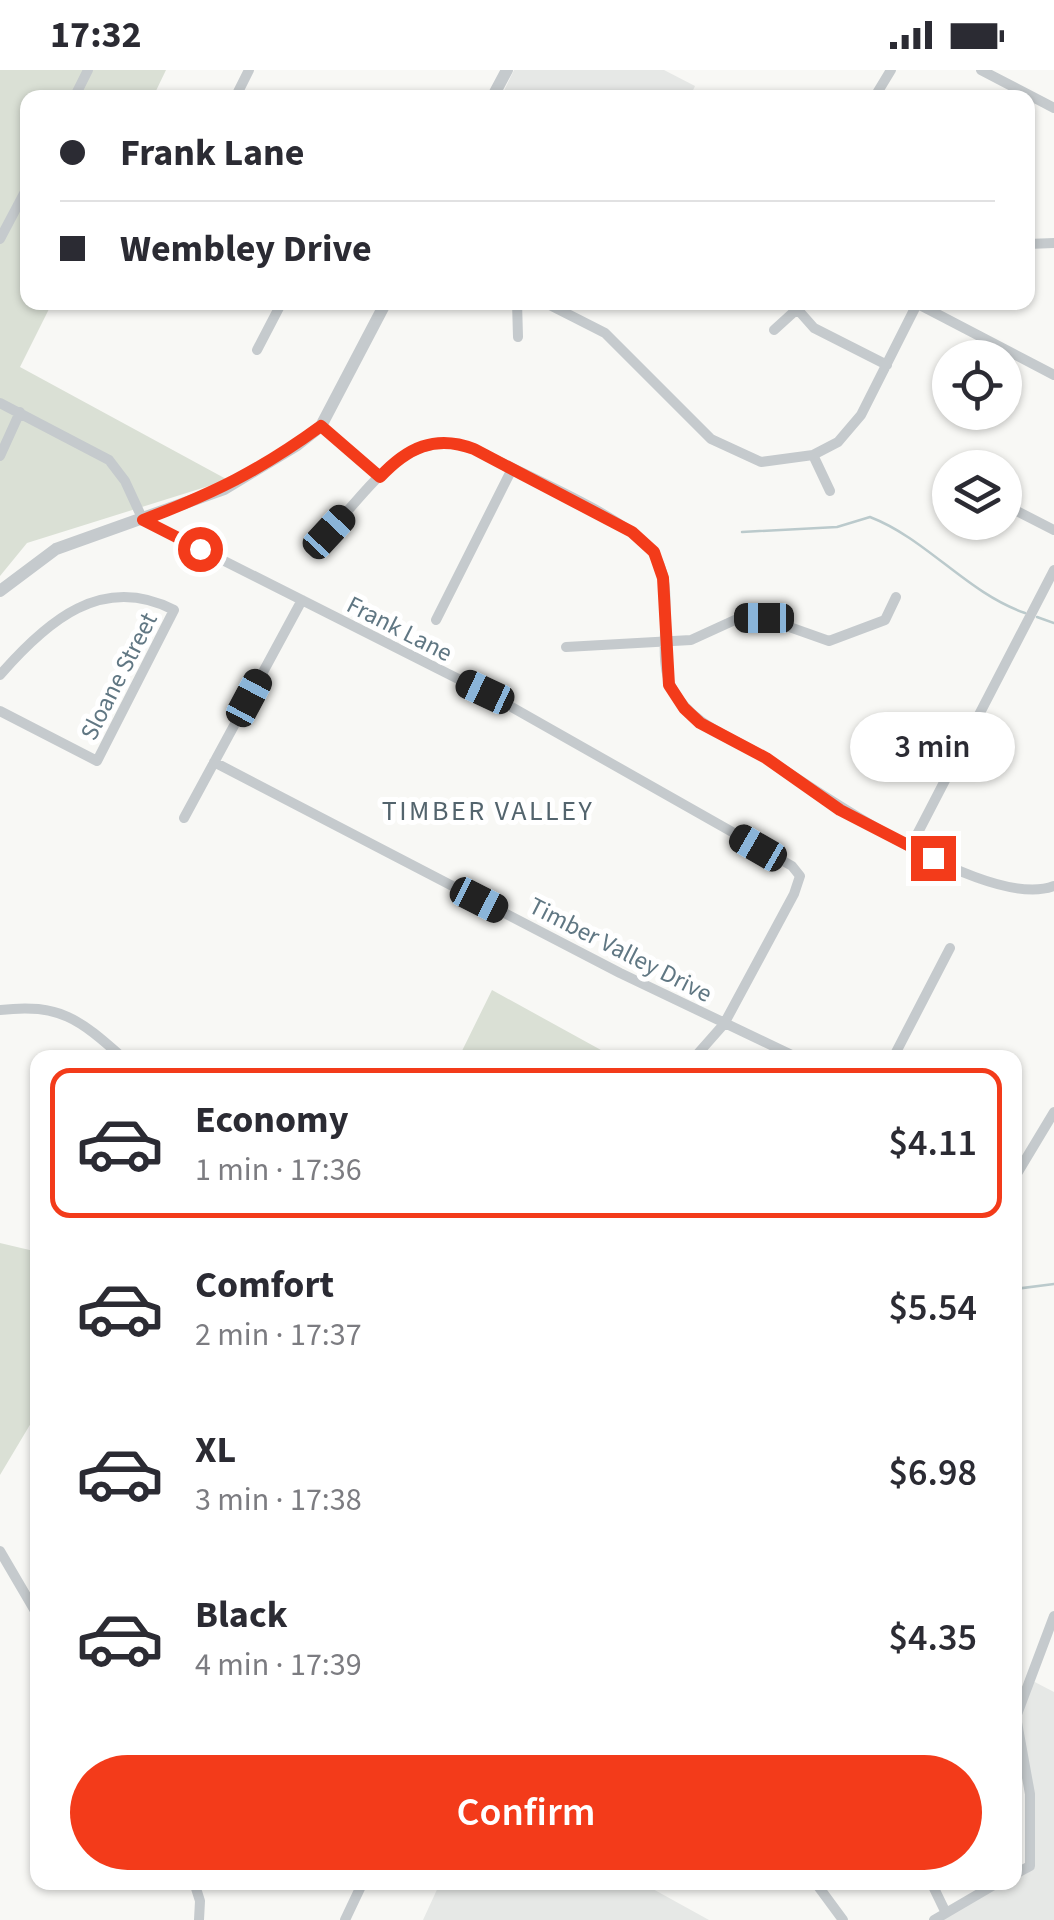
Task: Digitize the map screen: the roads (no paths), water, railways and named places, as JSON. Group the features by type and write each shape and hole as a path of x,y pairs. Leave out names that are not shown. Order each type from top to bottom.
{"street":[{"path":"981,70 1019,90"},
{"path":"0,238 20,201"},
{"path":"257,350 278,310"},
{"path":"0,591 56,550 224,489 279,458 321,426 382,310"},
{"path":"517,310 518,337"},
{"path":"559,310 604,333 726,448 762,462 813,455 838,442 853,427 914,310"},
{"path":"774,330 791,310"},
{"path":"798,310 814,328 887,365"},
{"path":"931,310 1054,375"},
{"path":"0,403 109,460 125,481 143,520"},
{"path":"0,456 20,412"},
{"path":"321,426 380,477"},
{"path":"329,532 401,454 428,443 454,442 512,469 632,532 654,552 663,578 669,685 700,723 766,758 840,810 955,869 1019,888 1054,886"},
{"path":"813,455 830,491"},
{"path":"436,620 512,469"},
{"path":"1022,513 1054,530"},
{"name":"Frank Lane","path":"143,520 494,697 792,866 800,876 794,894 724,1024"},
{"path":"911,846 1054,570"},
{"name":"Sloane Street","path":"0,675 20,652 94,599 123,594 174,610 97,761 0,712"},
{"path":"566,647 692,640 737,618 764,618 829,641 885,620 896,598"},
{"path":"184,818 302,600"},
{"name":"Timber Valley Drive","path":"214,762 781,1050"},
{"path":"897,1050 950,948"},
{"path":"0,1010 26,1007 72,1015 113,1050"},
{"path":"701,1050 724,1024"},
{"path":"1022,1160 1054,1112"},
{"path":"0,1551 30,1602"},
{"path":"1022,1701 1054,1616"},
{"path":"1022,1750 1030,1794 1030,1866 1022,1870"},
{"path":"197,1890 198,1920"},
{"path":"345,1920 358,1890"},
{"path":"820,1890 843,1920"},
{"path":"935,1890 944,1911"},
{"path":"934,1920 983,1890"}],"waterway":[{"path":"742,532 837,527 870,517 910,538 984,593 1025,613"},
{"path":"1037,617 1054,623"},
{"path":"1022,1288 1054,1284"}],"district":[{"name":"TIMBER VALLEY","path":"488,810"}]}
